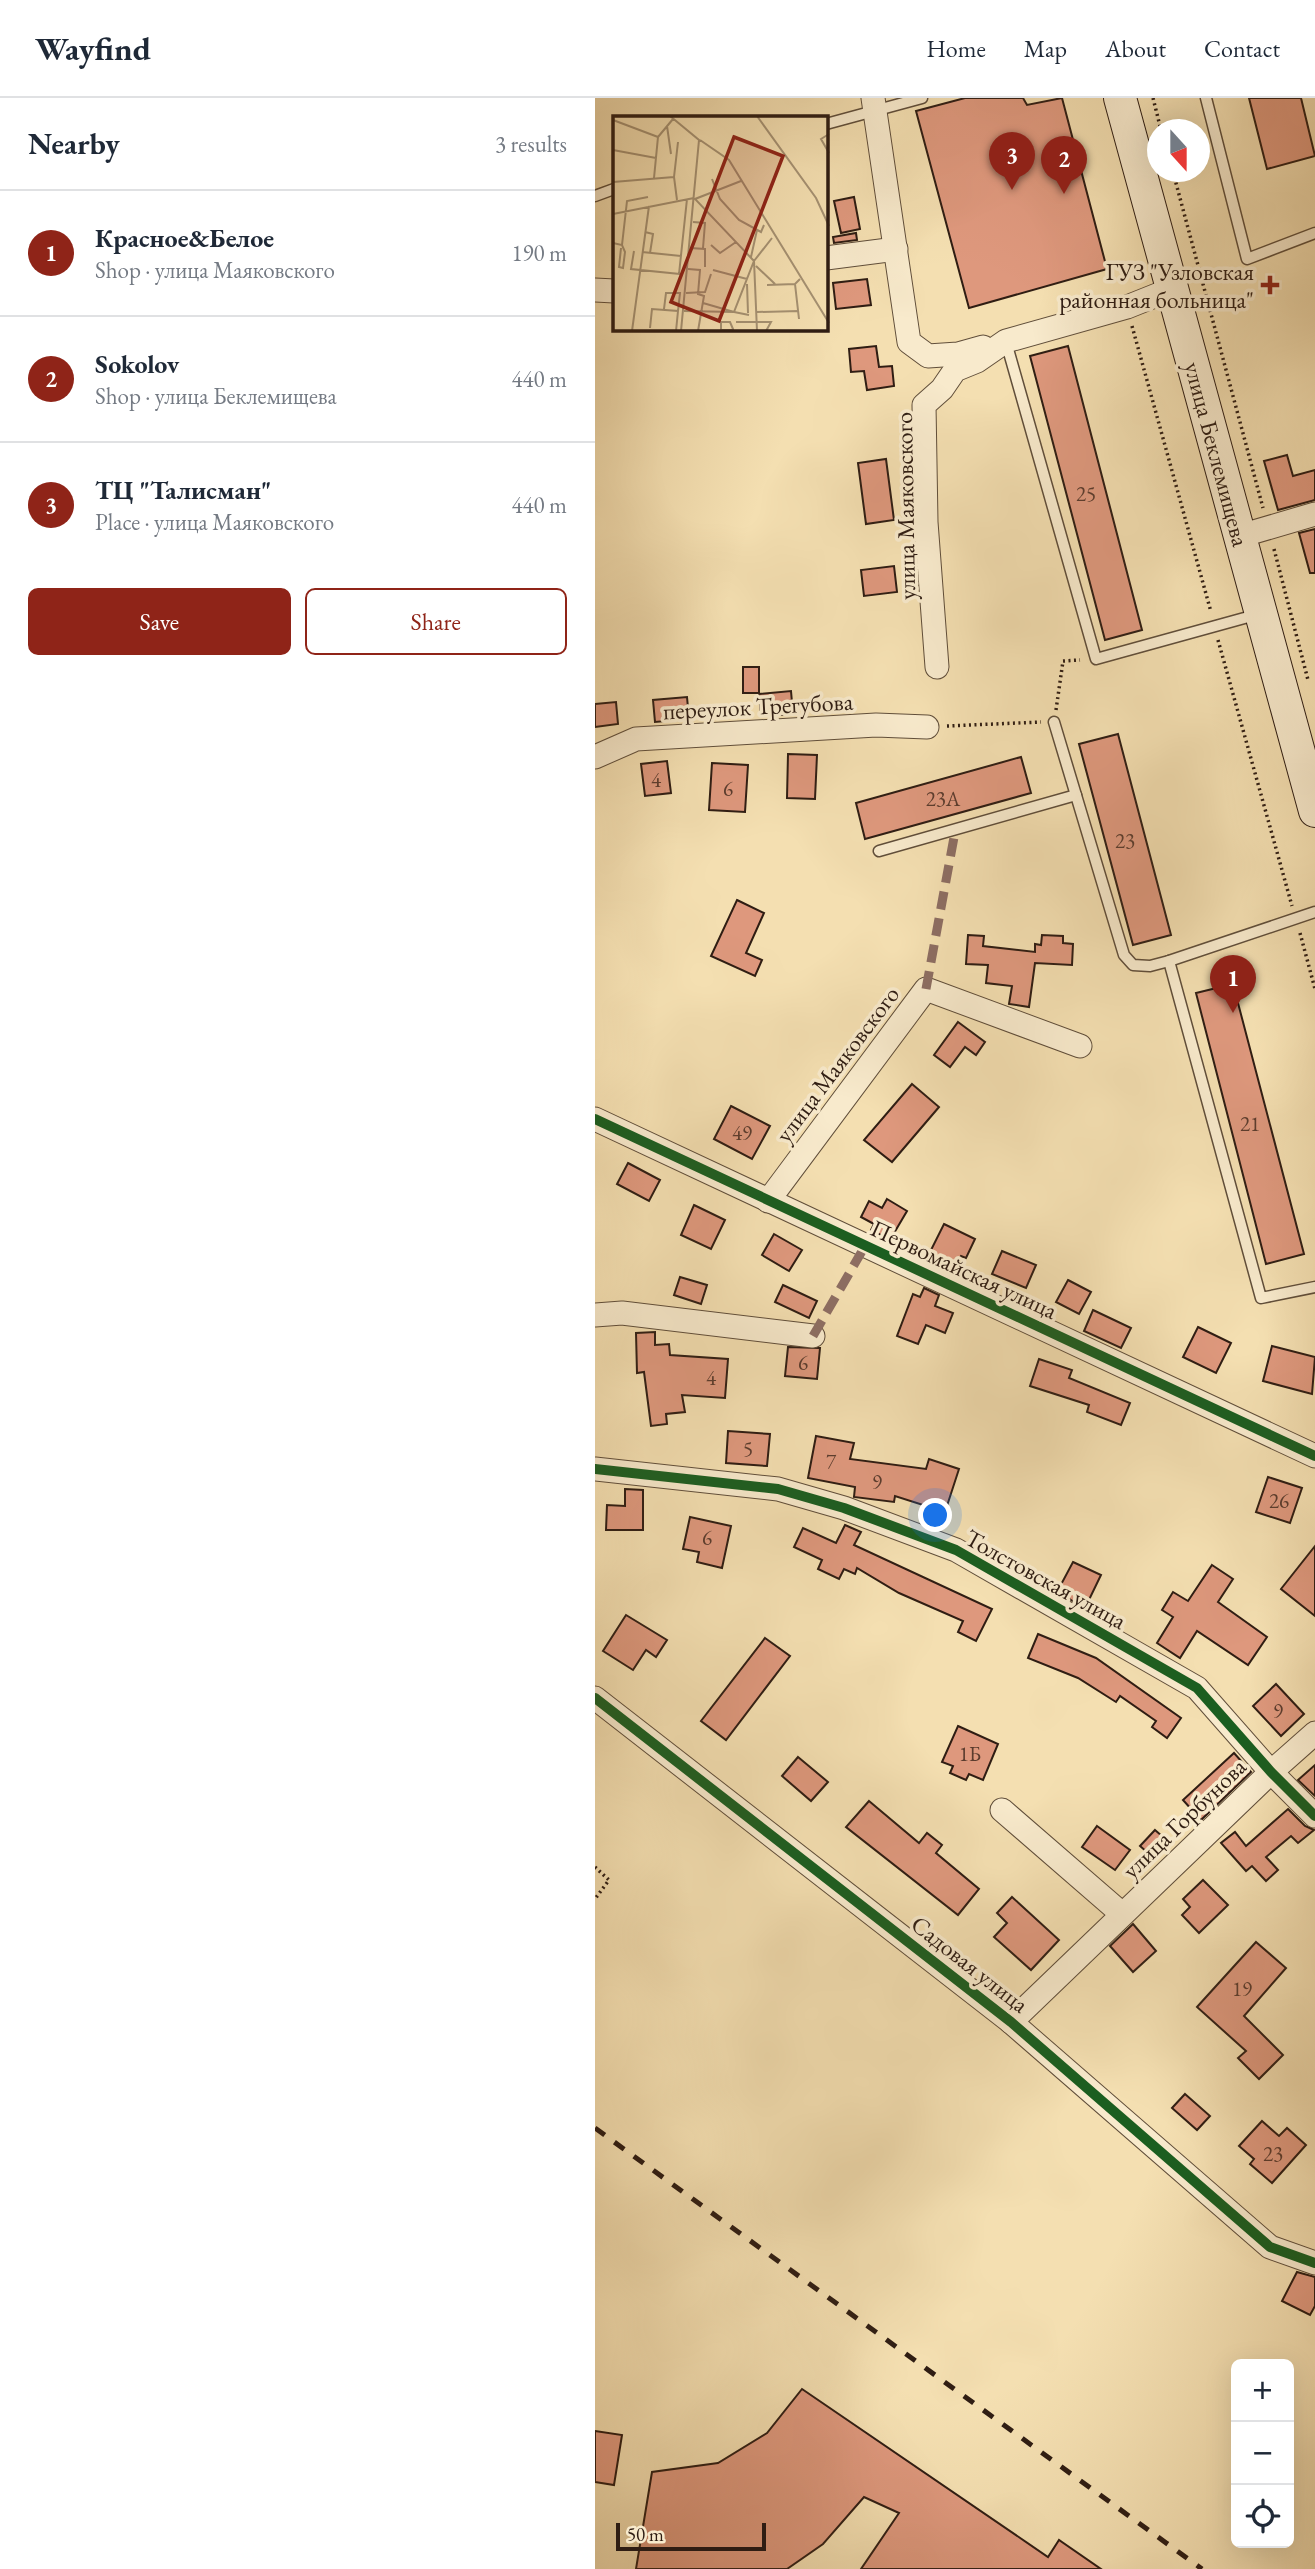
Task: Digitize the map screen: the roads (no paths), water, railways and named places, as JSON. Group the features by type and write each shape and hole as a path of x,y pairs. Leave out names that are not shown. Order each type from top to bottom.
{"main road":[{"name":"улица Беклемищева","path":"1120,98 1172,289 1254,532 1261,613 1313,795"}],"street":[{"name":"улица Маяковского","path":"875,105 909,342 928,356 958,354 1006,341 1127,307 1172,289"},
{"path":"828,258 896,249"},
{"path":"595,290 613,291"},
{"name":"улица Маяковского","path":"937,667 926,522 925,405 955,370 977,361 1006,341"},
{"path":"1254,532 1315,514"},
{"name":"переулок Трегубова","path":"595,757 636,739 876,725 927,727"},
{"name":"улица Маяковского","path":"768,1201 926,989 1080,1046"},
{"name":"Первомайская улица","path":"595,1119 1315,1456"},
{"path":"595,1315 622,1313 813,1336"},
{"name":"Толстовская улица","path":"595,1469 778,1489 844,1508 956,1550 1196,1688 1271,1772 1315,1816"},
{"name":"Садовая улица","path":"595,1698 1011,2022 1270,2247 1315,2263"},
{"name":"улица Горбунова","path":"1011,2022 1315,1733"},
{"name":"улица Горбунова","path":"1002,1810 1122,1914"}],"lane":[{"path":"828,123 875,105 922,98"},
{"path":"1206,98 1247,259 1315,233"},
{"path":"595,196 613,189"},
{"path":"1006,341 1096,659 1261,613"},
{"path":"1054,722 1124,955 1133,965 1150,966 1169,961 1315,912"},
{"path":"879,851 1076,795"},
{"path":"1169,961 1261,1298 1315,1287"}],"railway":[{"path":"595,2128 1202,2569"}],"place":[{"name":"ТЦ \"Талисман\"","path":"1012,190"},
{"name":"Sokolov","path":"1064,194"},
{"name":"ГУЗ \"Узловская районная больница\"","path":"1270,285"},
{"name":"Красное&Белое","path":"1233,1013"}]}
